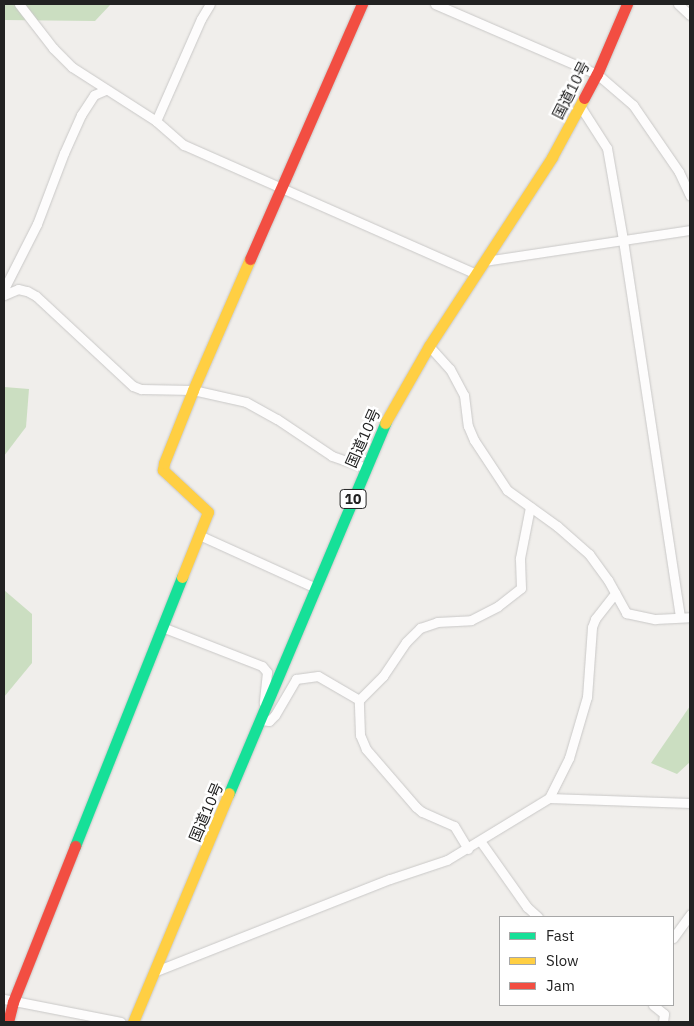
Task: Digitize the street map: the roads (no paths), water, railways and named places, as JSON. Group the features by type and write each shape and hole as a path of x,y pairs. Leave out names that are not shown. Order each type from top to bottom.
{"main road":[{"path":"8,1022 8,1001 208,512 163,470 193,390 362,4"},
{"name":"国道10号","path":"133,1022 366,468 398,397 552,157 597,74 627,4"}],"street":[{"path":"19,4 53,48 72,67 105,90 156,121 184,145 476,274"},
{"path":"156,121 201,19 210,4"},
{"path":"435,4 597,74 633,105 679,172 690,196"},
{"path":"678,4 690,15"},
{"path":"4,289 37,224 64,153 81,115 94,95 105,90"},
{"path":"580,106 607,148 623,240 680,617"},
{"path":"485,261 690,230"},
{"path":"4,295 18,289 36,296 133,386 141,389 193,390 246,402 277,419 332,456 366,468"},
{"path":"430,346 450,368 464,395 468,426 474,440 501,483 589,554 615,593 622,608 629,615 655,618 690,617"},
{"path":"468,850 454,826 422,812 366,749 360,735 359,700 383,676 406,642 420,628 437,622 470,620 498,606 522,588 520,558 530,507"},
{"path":"199,535 316,588"},
{"path":"156,971 390,879 447,860 468,850 549,798 568,758 587,697 592,627 595,619 615,593"},
{"path":"162,627 262,666 267,672 262,700 266,708"},
{"path":"261,720 269,720 275,715 296,680 318,676 359,700"},
{"path":"549,798 690,803"},
{"path":"481,842 527,907 537,916"},
{"path":"674,937 690,915"},
{"path":"8,1001 120,1022"},
{"path":"654,1006 664,1014 663,1022"}]}
